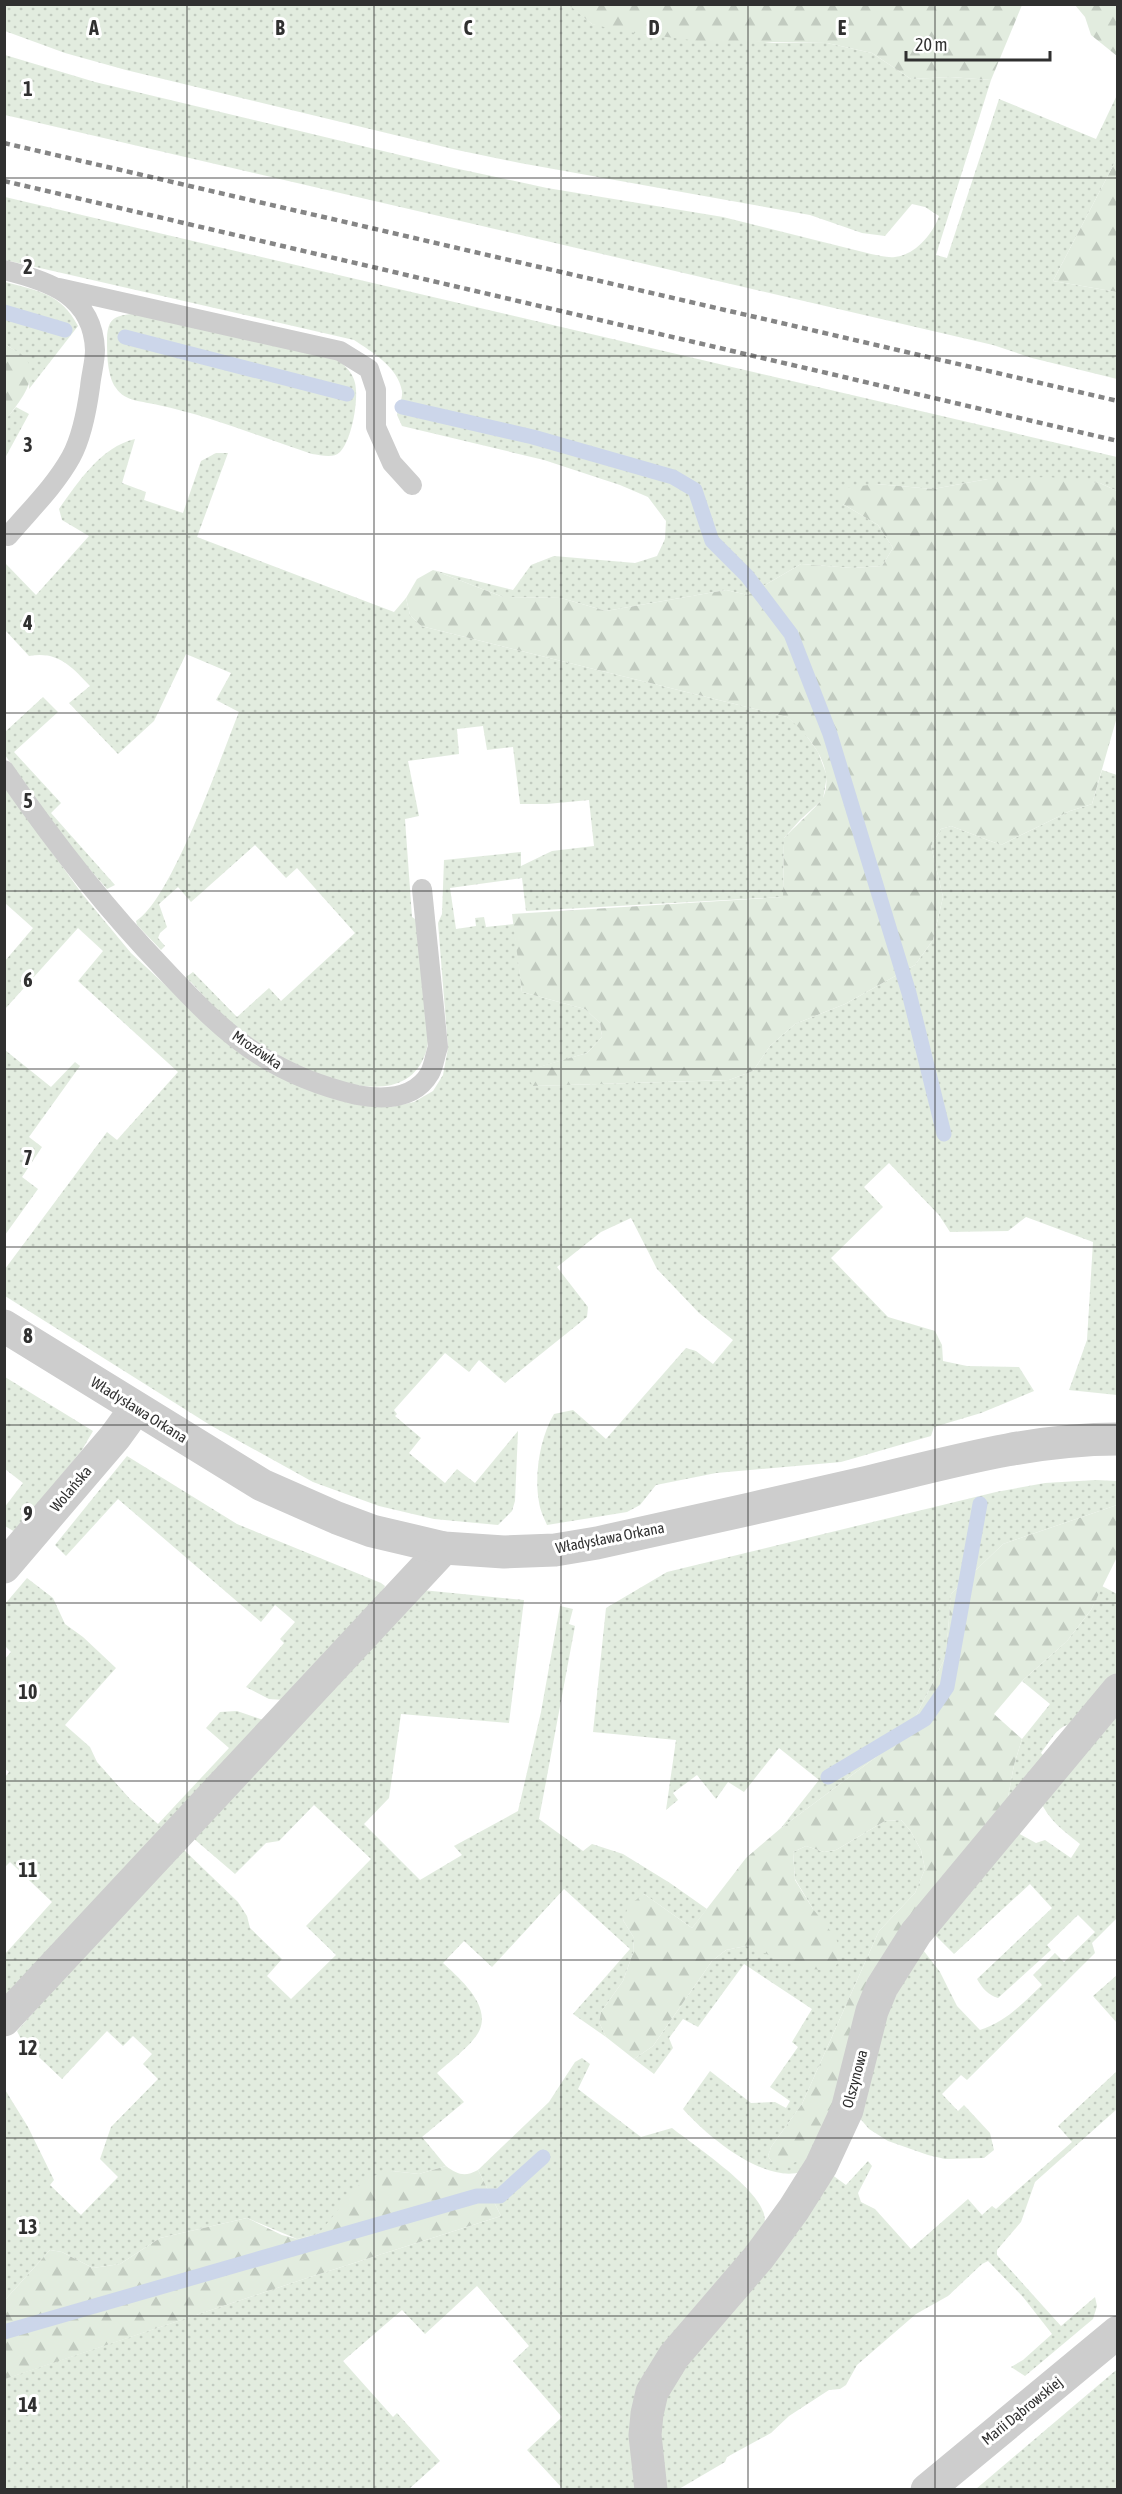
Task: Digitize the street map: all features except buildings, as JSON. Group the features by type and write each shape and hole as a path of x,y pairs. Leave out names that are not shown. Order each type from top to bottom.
{"street":[{"name":"Władysława Orkana","path":"4,1326 262,1485 297,1502 372,1530 444,1548 504,1552 555,1550 597,1543 962,1459 1077,1439 1118,1439"},
{"name":"Wolańska","path":"4,1567 115,1437 136,1408"},
{"path":"4,2020 444,1548"},
{"name":"Olszynowa","path":"651,2490 645,2435 652,2392 674,2356 759,2257 794,2209 821,2166 847,2110 872,2011 882,1987 915,1932 1118,1690"},
{"name":"Marii Dąbrowskiej","path":"927,2490 1118,2332"}],"lane":[{"path":"4,270 59,288 340,351 369,369 376,390 376,427 392,463 412,485"},
{"path":"8,536 72,457 86,410 95,351 90,323 79,304 59,288"},
{"name":"Mrozówka","path":"4,770 101,901 172,978 217,1022 260,1056 299,1077 328,1088 385,1099 407,1093 420,1085 430,1072 438,1047 422,889"}],"green space":[{"path":"569,4 592,24 773,43 827,43 872,53 911,79 950,77 991,80 936,255 947,258 999,99 1096,139 1117,95 1116,160 1053,281 1117,292 1117,379 1032,358 993,345 5,115 5,55 95,82 454,168 547,188 723,217 871,254 889,257 902,255 922,243 932,230 939,216 925,207 912,204 885,236 862,233 810,215 457,150 126,70 65,53 5,31 4,5"},
{"path":"569,5 1022,5 991,80 950,77 911,79 872,53 827,43 698,41 620,31 592,24"},
{"path":"1075,5 1117,5 1117,56 1091,35 1085,17"},
{"path":"1117,154 1117,292 1053,281 1116,160"},
{"path":"5,197 1117,457 1117,491 1100,483 988,479 933,489 876,484 843,504 878,525 893,548 882,566 852,568 801,564 748,595 726,590 606,611 561,598 503,597 433,570 513,590 531,565 554,556 635,563 657,556 665,539 666,521 648,497 620,485 544,460 402,426 397,415 402,397 400,382 390,367 354,340 5,260"},
{"path":"5,282 48,295 64,306 78,326 29,389 26,362 23,357 5,344"},
{"path":"137,313 339,360 353,376 356,390 354,419 344,446 334,455 312,454 216,421 124,396 113,383 109,371 108,330 115,318"},
{"path":"5,344 21,354 28,362 31,371 27,389 5,421"},
{"path":"16,407 29,414 5,458 4,421"},
{"path":"135,439 122,483 146,492 144,500 183,513 201,461 216,453 228,453 197,537 394,612 406,598 410,615 421,626 787,717 801,728 818,752 827,776 823,799 784,838 783,897 526,911 522,878 450,888 456,929 476,926 475,918 484,917 486,927 514,924 522,992 585,1009 600,1023 602,1037 587,1053 536,1068 533,1086 729,1080 753,1071 770,1046 795,1024 845,1004 915,965 933,940 943,897 931,846 941,829 951,826 1001,845 1070,811 1092,804 1102,770 1117,775 1117,1395 1069,1390 1087,1340 1093,1242 1026,1217 1008,1231 950,1232 939,1215 889,1163 864,1187 883,1207 831,1258 888,1317 935,1331 942,1345 943,1361 967,1366 1019,1367 1034,1391 981,1413 934,1427 931,1436 841,1462 716,1473 656,1485 640,1505 627,1512 547,1525 539,1502 537,1480 542,1445 554,1414 573,1410 606,1439 686,1348 696,1351 713,1364 733,1340 699,1313 657,1269 631,1218 601,1232 557,1267 588,1307 587,1317 505,1383 479,1360 469,1372 445,1353 394,1410 397,1414 395,1416 421,1438 409,1453 445,1483 457,1469 475,1483 518,1431 515,1501 512,1511 498,1525 434,1519 379,1506 313,1482 210,1425 5,1296 5,1269 107,1132 117,1140 178,1072 78,981 103,951 78,928 5,1009 5,961 33,928 5,903 4,786 83,895 131,953 204,1021 353,1104 391,1107 414,1102 433,1091 443,1075 448,1048 438,923 442,914 444,860 521,852 521,866 552,851 594,846 589,800 520,804 513,747 487,750 483,726 457,729 459,754 408,761 419,816 405,819 412,917 418,921 428,1025 426,1052 413,1074 393,1084 368,1087 341,1082 286,1060 245,1035 229,1022 186,977 193,972 237,1017 269,988 281,1001 355,933 297,868 286,878 255,845 191,902 178,887 159,904 167,927 158,938 165,946 161,950 137,925 136,921 150,908 180,857 239,712 216,700 231,673 186,654 154,721 118,754 69,703 90,686 70,666 56,658 29,656 5,630 5,563 36,595 89,536 62,520 59,509 91,467 111,450"},
{"path":"1049,477 1100,483 1117,491 1117,717 1092,804 1070,811 1001,845 951,826 941,829 931,846 943,897 933,940 915,965 845,1004 795,1024 770,1046 753,1071 729,1080 533,1086 529,1080 535,1068 587,1053 602,1037 600,1023 585,1009 522,992 512,914 783,897 784,838 823,798 826,775 823,763 811,742 787,717 421,626 410,615 406,598 417,579 433,570 503,597 561,598 606,611 726,590 748,595 801,564 852,568 882,566 893,548 878,525 843,504 839,489 876,484 933,489 988,479"},
{"path":"43,697 58,712 14,752 61,803 51,813 115,885 107,889 69,846 5,755 5,732"},
{"path":"5,1050 51,1087 75,1062 80,1066 29,1137 42,1147 22,1177 38,1189 5,1235"},
{"path":"5,1377 93,1431 82,1450 15,1532 5,1526 4,1508 23,1483 5,1469"},
{"path":"127,1456 237,1524 381,1583 385,1586 380,1599 284,1700 269,1699 246,1687 284,1643 280,1639 295,1622 275,1605 261,1622 118,1499 66,1556 55,1545"},
{"path":"1117,1481 1117,1505 1003,1544 951,1594 946,1656 907,1734 781,1828 819,1780 779,1748 744,1792 728,1782 716,1799 697,1775 673,1793 678,1800 666,1810 676,1740 593,1732 606,1608 667,1572 996,1492 1045,1483"},
{"path":"1117,1505 1117,1557 1091,1610 1067,1641 1022,1681 994,1714 1022,1739 1014,1765 1006,1808 928,1897 827,2120 805,2158 784,2167 772,2162 768,2156 771,2147 802,2104 879,1931 915,1893 925,1869 921,1850 910,1830 901,1820 885,1821 836,1850 824,1852 806,1846 793,1852 795,1880 813,1909 836,1938 842,1956 835,1967 822,1970 802,1968 746,1946 726,1950 712,1961 653,2046 634,2059 606,2037 599,2022 601,2012 623,1981 633,1953 634,1938 623,1920 629,1905 644,1894 692,1928 746,1858 781,1828 907,1734 946,1656 951,1594 1003,1544"},
{"path":"27,1578 53,1598 65,1624 83,1637 116,1668 65,1725 90,1747 97,1762 130,1799 158,1824 229,1748 206,1728 220,1712 237,1711 269,1722 5,2007 5,1954 52,1902 10,1862 5,1867 5,1777 9,1772 4,1768 4,1660 11,1652 5,1646 5,1604"},
{"path":"1102,1586 1117,1594 1117,1676 1079,1724 1061,1728 1053,1737 1041,1753 1048,1760 1006,1808 1014,1765 1022,1739 1050,1704 1022,1681 1067,1641 1091,1610"},
{"path":"422,1590 524,1600 509,1723 401,1714 389,1798 364,1824 420,1880 462,1855 454,1846 518,1811 541,1712 560,1606 573,1609 569,1624 575,1626 539,1819 583,1851 592,1844 623,1854 707,1909 692,1928 644,1894 623,1920 634,1938 633,1953 623,1981 601,2012 599,2022 606,2037 573,2014 630,1949 564,1889 492,1967 464,1941 443,1963 471,1992 481,2010 482,2020 477,2035 437,2073 464,2102 422,2137 446,2166 419,2174 392,2171 318,2234 297,2239 247,2218 160,2238 120,2264 93,2268 62,2252 50,2250 5,2300 4,2088 28,2127 54,2180 50,2185 81,2215 118,2177 100,2159 111,2127 158,2079 143,2064 152,2054 133,2036 123,2046 107,2031 62,2079 22,2041 17,2031 88,1950 183,1849 238,1902 247,1916 250,1928 282,1959 267,1976 291,1999 336,1955 306,1926 371,1859 314,1805 279,1841 266,1843 235,1874 193,1838"},
{"path":"1117,1708 1117,1918 1092,1943 1095,1953 967,2080 961,2075 942,2094 958,2111 964,2105 990,2133 994,2150 984,2158 945,2159 888,2141 869,2129 858,2116 879,2031 920,1946 940,1972 957,2006 980,2030 1006,2017 1042,1985 1033,1975 1055,1953 1064,1962 1095,1932 1078,1915 1047,1945 1051,1950 998,1998 986,1991 977,1979 1052,1908 1030,1884 954,1954 932,1932 1014,1831 1036,1843 1045,1840 1071,1858 1080,1844 1052,1819 1040,1800"},
{"path":"901,1820 910,1830 921,1850 925,1869 915,1893 879,1931 802,2104 771,2147 768,2156 772,2162 827,2120 801,2172 786,2174 770,2171 753,2164 721,2144 683,2109 710,2071 751,2103 775,2102 786,2108 790,2101 770,2087 798,2047 792,2042 812,2009 744,1964 698,2027 683,2019 669,2038 673,2048 654,2074 634,2059 653,2046 712,1961 726,1950 746,1946 774,1955 813,1909 795,1879 793,1852 806,1846 824,1852 836,1850 885,1821"},
{"path":"1117,1975 1117,2023 1093,1996"},
{"path":"582,2058 590,2064 578,2089 641,2137 672,2128 738,2180 759,2203 764,2216 765,2229 656,2360 640,2489 563,2489 527,2450 562,2417 513,2361 529,2346 477,2286 425,2334 402,2310 343,2361 393,2417 397,2413 440,2461 409,2489 5,2489 4,2379 501,2216 478,2170 549,2102 575,2062"},
{"path":"1117,2071 1117,2109 1035,2182 1021,2222 997,2250 997,2255 1061,2326 1095,2297 1097,2306 1093,2319 1025,2376 1011,2367 1023,2360 1052,2334 1023,2297 988,2261 948,2296 916,2314 857,2365 846,2385 840,2389 829,2390 789,2416 771,2433 727,2457 725,2462 679,2489 662,2490 657,2450 662,2399 831,2174 846,2185 868,2161 872,2166 858,2193 861,2202 875,2209 911,2249 968,2199 982,2215 992,2206 996,2209 1072,2142 1058,2126"},
{"path":"446,2166 462,2174 478,2170 501,2216 5,2379 5,2300 50,2250 62,2252 93,2268 120,2264 160,2238 247,2218 282,2235 297,2239 318,2234 365,2178 392,2171 419,2174"},
{"path":"1117,2370 1117,2489 976,2489 1115,2371"}],"waterway":[{"path":"4,312 65,330"},
{"path":"125,337 347,394"},
{"path":"402,407 533,437 673,477 695,490 712,541 747,576 791,634 830,734 909,993 944,1134"},
{"path":"828,1777 925,1719 947,1687 980,1504"},
{"path":"4,2332 477,2196 500,2196 543,2157"}],"railway":[{"path":"4,143 1118,401"},
{"path":"4,181 1118,441"}]}
